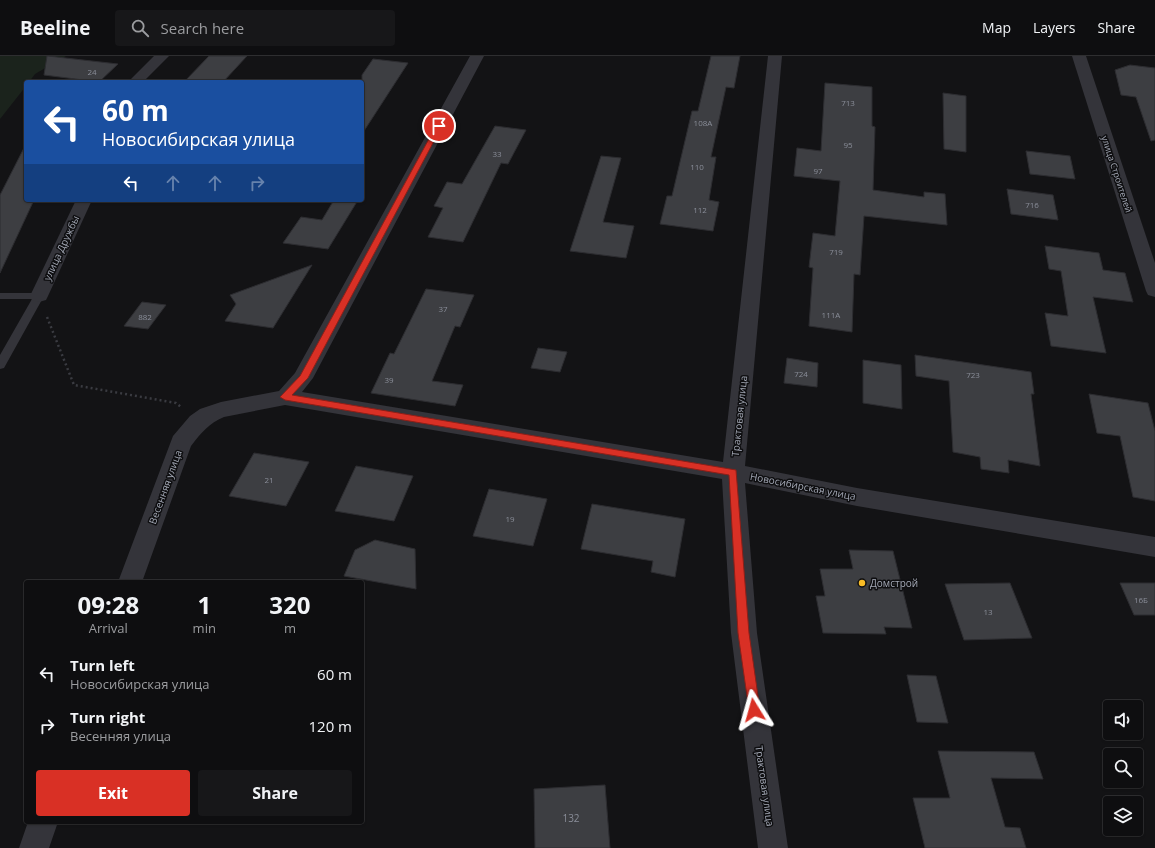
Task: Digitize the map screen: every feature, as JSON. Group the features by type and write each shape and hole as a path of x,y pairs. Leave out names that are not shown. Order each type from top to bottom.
{"street":[{"path":"136,80 162,56"},
{"path":"285,397 303,378 477,56"},
{"name":"Трактовая улица","path":"773,848 744,633 733,472 775,56"},
{"name":"улица Строителей","path":"1079,56 1155,291"},
{"name":"улица Дружбы","path":"39,296 83,202"},
{"name":"Весенняя улица","path":"131,580 181,442 198,422 208,415 221,410 285,397"},
{"name":"Новосибирская улица","path":"285,397 733,472 865,498 1155,547"},
{"path":"34,848 42,824"}],"lane":[{"path":"0,296 39,296 0,365"}],"path":[{"path":"39,296 74,385 176,403 198,422"}],"shaded area":[{"path":"0,56 66,56 35,74 30,80 24,80 24,89 0,119"}],"building":[{"path":"47,56 118,64 101,80 83,80 44,75"},
{"path":"209,56 247,56 225,80 186,80"},
{"path":"711,56 740,56 734,88 726,87 711,157 716,157 709,200 719,202 713,231 660,224 667,196 672,196 692,111 698,111"},
{"path":"373,59 408,63 364,131 364,80 362,80 362,75"},
{"path":"1130,65 1155,68 1155,140 1151,141 1136,97 1121,95 1115,70"},
{"path":"825,83 872,87 872,126 875,127 873,190 924,197 924,192 945,194 947,225 864,216 860,275 854,274 852,332 809,326 813,268 809,267 813,233 835,236 840,181 794,176 797,148 821,151"},
{"path":"943,93 966,96 966,152 944,149"},
{"path":"495,126 526,130 508,164 501,163 463,242 428,237 443,208 434,206 447,182 462,184"},
{"path":"24,148 24,202 33,202 0,273 0,195"},
{"path":"1026,151 1070,156 1075,179 1030,174"},
{"path":"601,156 621,158 603,222 634,226 626,258 570,251"},
{"path":"1007,189 1053,195 1058,220 1011,214"},
{"path":"333,202 357,202 328,249 283,243 301,217 322,220"},
{"path":"1045,246 1099,253 1103,270 1125,273 1133,302 1093,297 1106,353 1051,346 1045,313 1068,316 1061,271 1049,269"},
{"path":"312,265 273,328 225,321 236,304 230,295"},
{"path":"426,289 474,295 460,327 455,326 432,381 463,385 455,406 371,393 390,353 394,354"},
{"path":"142,302 166,305 148,329 124,326"},
{"path":"538,348 567,352 560,372 531,368"},
{"path":"915,355 1031,372 1034,394 1031,394 1040,466 1008,460 1009,473 981,469 980,457 953,452 949,381 916,376"},
{"path":"787,358 818,363 817,387 784,383"},
{"path":"863,360 901,365 902,409 863,403"},
{"path":"1089,394 1148,403 1155,431 1155,501 1133,497 1120,436 1097,433"},
{"path":"254,453 309,462 286,506 229,496"},
{"path":"356,466 413,476 394,521 335,511"},
{"path":"489,489 547,499 533,546 473,536"},
{"path":"592,504 685,519 675,577 651,572 653,561 581,549"},
{"path":"375,540 415,549 416,589 344,576 355,550"},
{"name":"Домстрой","path":"849,550 893,551 912,628 884,627 886,634 823,633 816,596 825,596 820,569 853,569"},
{"path":"1010,583 1032,638 964,640 945,584"},
{"path":"1120,583 1155,583 1155,615 1134,615"},
{"path":"907,675 936,676 948,723 917,722"},
{"path":"938,751 1034,752 1043,779 991,778 1005,827 1020,828 1026,848 925,848 913,798 950,798"},
{"path":"605,785 610,848 535,848 534,789"}],"place":[{"name":"Домстрой","path":"862,583"}],"route":[{"path":"439,126 303,378 285,397 733,472 744,633 754,710"}]}
